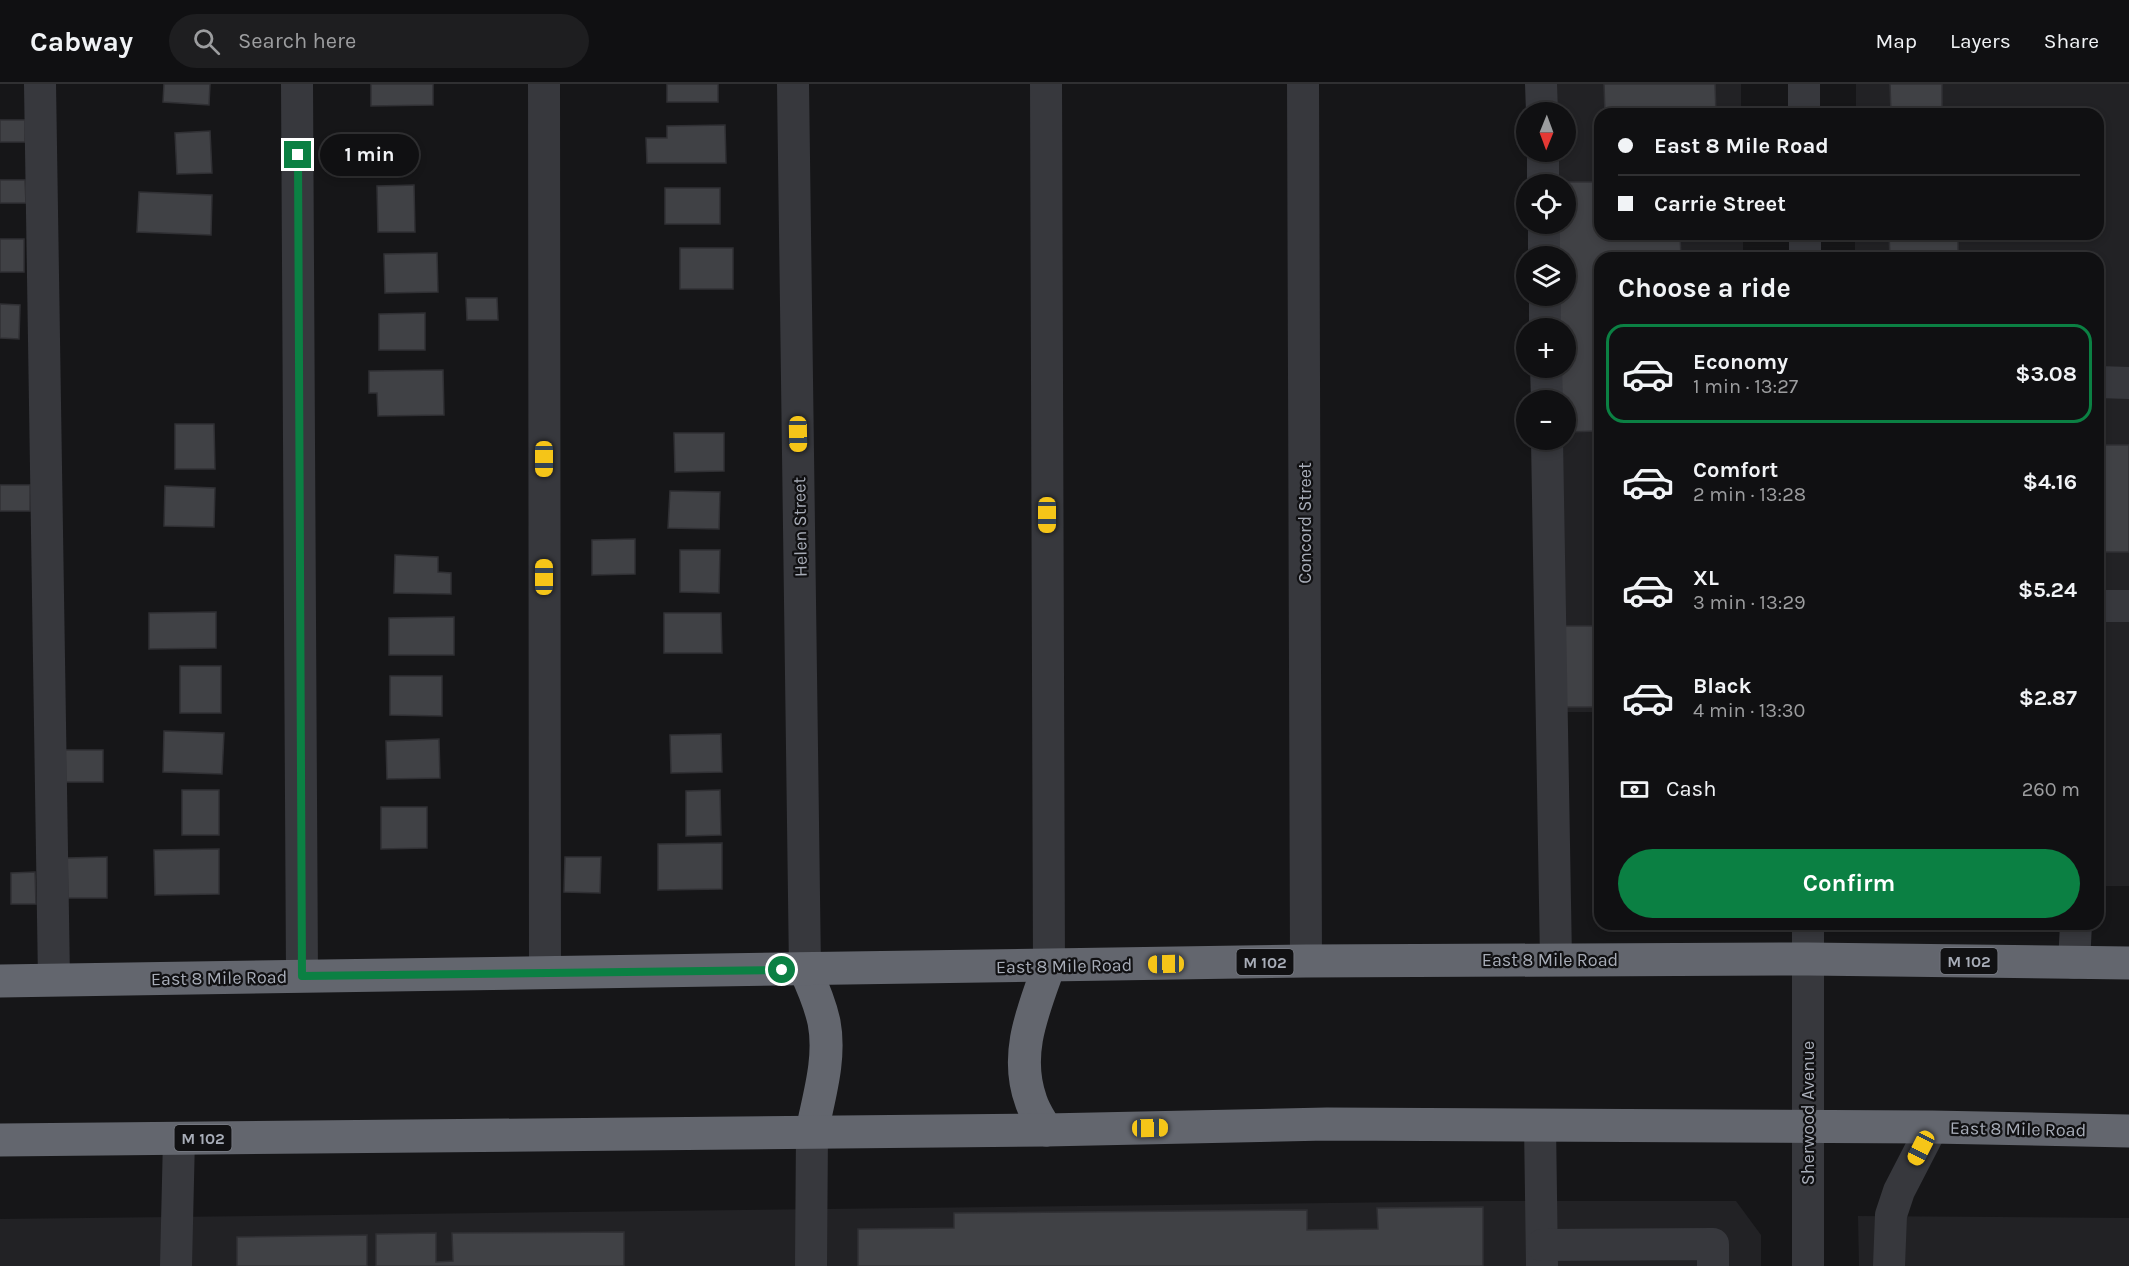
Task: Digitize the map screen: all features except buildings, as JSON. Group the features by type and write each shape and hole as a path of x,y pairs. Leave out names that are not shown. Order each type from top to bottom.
{"highway":[{"name":"East 8 Mile Road","path":"0,981 1306,961 1808,959 2129,963"},
{"path":"1046,1130 1031,1103 1025,1080 1023,1057 1027,1030 1049,966"},
{"path":"806,969 824,1024 826,1052 812,1131"},
{"name":"East 8 Mile Road","path":"0,1140 1046,1130 1328,1124 1932,1127 2129,1131"}],"street":[{"path":"40,84 54,980"},
{"path":"297,84 302,976"},
{"path":"544,84 545,973"},
{"name":"Helen Street","path":"793,84 806,969"},
{"path":"1046,84 1049,966"},
{"name":"Concord Street","path":"1303,84 1306,961"},
{"path":"1541,84 1542,102"},
{"path":"1804,84 1804,108"},
{"path":"2104,382 2129,383"},
{"path":"1547,450 1556,960"},
{"path":"2104,606 2129,606"},
{"name":"Sherwood Avenue","path":"1808,930 1808,1266"},
{"path":"2074,963 2076,930"},
{"path":"1540,1125 1542,1255 1713,1245 1713,1266"},
{"path":"1889,1266 1891,1215 1899,1191 1932,1127"},
{"path":"811,1266 812,1131"},
{"path":"176,1266 178,1138"}],"shaded area":[{"path":"1550,84 1741,84 1741,108 1594,108 1594,240 1743,240 1743,252 1594,252 1594,712 1559,712 1555,450 1576,450 1576,390 1555,390 1554,378 1576,378 1576,318 1554,318 1553,306 1576,306 1576,246 1553,246 1552,234 1576,234 1576,174 1552,174 1551,162 1576,162 1576,102 1551,102"},
{"path":"1856,84 2129,84 2129,886 2104,886 2104,252 1855,252 1855,240 2104,240 2104,108 1856,108"},
{"path":"1491,1201 1736,1201 1761,1235 1761,1266 0,1266 0,1219"},
{"path":"1858,1216 2129,1218 2129,1266 1859,1266"}],"route":[{"path":"298,155 302,976 782,970"}]}
